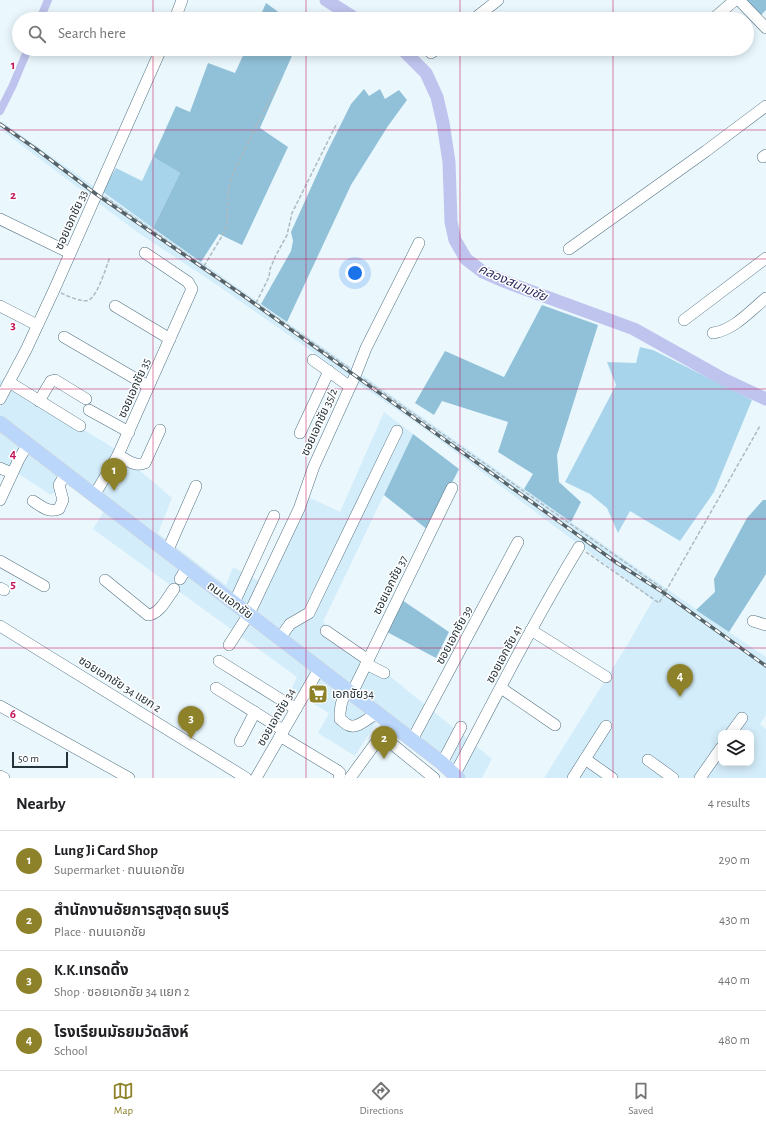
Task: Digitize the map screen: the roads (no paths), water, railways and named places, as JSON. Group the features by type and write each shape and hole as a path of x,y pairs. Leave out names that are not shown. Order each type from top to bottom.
{"main road":[{"name":"ถนนเอกชัย","path":"0,423 95,494 167,552 184,573 280,632 320,669 442,763 456,776"}],"street":[{"path":"178,12 182,0"},
{"path":"483,12 498,0"},
{"path":"721,12 734,0"},
{"path":"739,0 752,12"},
{"path":"754,14 764,23"},
{"name":"ซอยเอกชัย 33","path":"0,399 54,290 158,56"},
{"path":"569,249 766,106"},
{"path":"0,219 70,253"},
{"name":"ซอยเอกชัย 35/2","path":"229,645 249,614 299,509 314,466 366,348 419,243"},
{"name":"ซอยเอกชัย 35","path":"95,494 118,455 192,289 188,282 145,253"},
{"path":"684,320 766,258"},
{"path":"712,334 729,329 766,298"},
{"path":"0,306 37,325"},
{"path":"115,306 170,338"},
{"path":"64,337 148,386"},
{"path":"313,360 349,386"},
{"path":"300,433 329,371"},
{"path":"39,400 51,381 55,380 128,432"},
{"path":"9,382 80,426"},
{"path":"118,455 134,464 140,465 145,463 160,430"},
{"path":"280,632 309,613 397,431"},
{"path":"0,500 12,473 28,444"},
{"path":"0,468 12,473"},
{"path":"33,501 48,510 54,511 59,509 63,500 61,492 68,490 70,476"},
{"path":"167,552 196,486"},
{"name":"ซอยเอกชัย 37","path":"376,713 360,724 353,726 348,725 340,719 340,713 349,691 367,662 452,488"},
{"path":"234,603 274,516"},
{"name":"ซอยเอกชัย 39","path":"412,740 518,542"},
{"name":"ซอยเอกชัย 41","path":"456,776 532,630 579,547"},
{"path":"0,561 44,586"},
{"path":"105,580 148,615 153,614 161,607 174,589"},
{"path":"753,621 766,625"},
{"name":"ซอยเอกชัย 34 แยก 2","path":"0,626 246,778"},
{"path":"532,630 606,677"},
{"path":"326,631 384,673"},
{"path":"220,661 296,708"},
{"name":"ซอยเอกชัย 34","path":"261,776 282,733 320,669"},
{"path":"216,688 255,712 338,774"},
{"path":"501,688 555,725"},
{"path":"0,706 129,778"},
{"path":"240,741 255,712"},
{"path":"733,730 742,718"},
{"path":"350,778 390,723"},
{"path":"573,778 606,726"},
{"path":"442,763 461,727"},
{"path":"381,735 434,778"},
{"path":"700,778 718,752"},
{"path":"585,759 612,778"},
{"path":"648,760 673,778"},
{"path":"0,776 4,778"}],"waterway":[{"path":"43,12 48,0"},
{"name":"คลองสนามชัย","path":"326,0 345,12"},
{"path":"0,111 25,56"},
{"name":"คลองสนามชัย","path":"409,56 426,73 437,97 449,162 451,222 455,240 466,259 483,272 506,282 634,329 725,380 766,399"}],"railway":[{"path":"0,124 96,194 241,294 617,563 664,593 766,666"}],"place":[{"name":"Lung Ji Card Shop","path":"114,491"},
{"name":"เอกชัย34","path":"318,694"},
{"name":"โรงเรียนมัธยมวัดสิงห์","path":"680,697"},
{"name":"K.K.เทรดดิ้ง","path":"191,739"},
{"name":"สำนักงานอัยการสูงสุด ธนบุรี","path":"384,759"}]}
